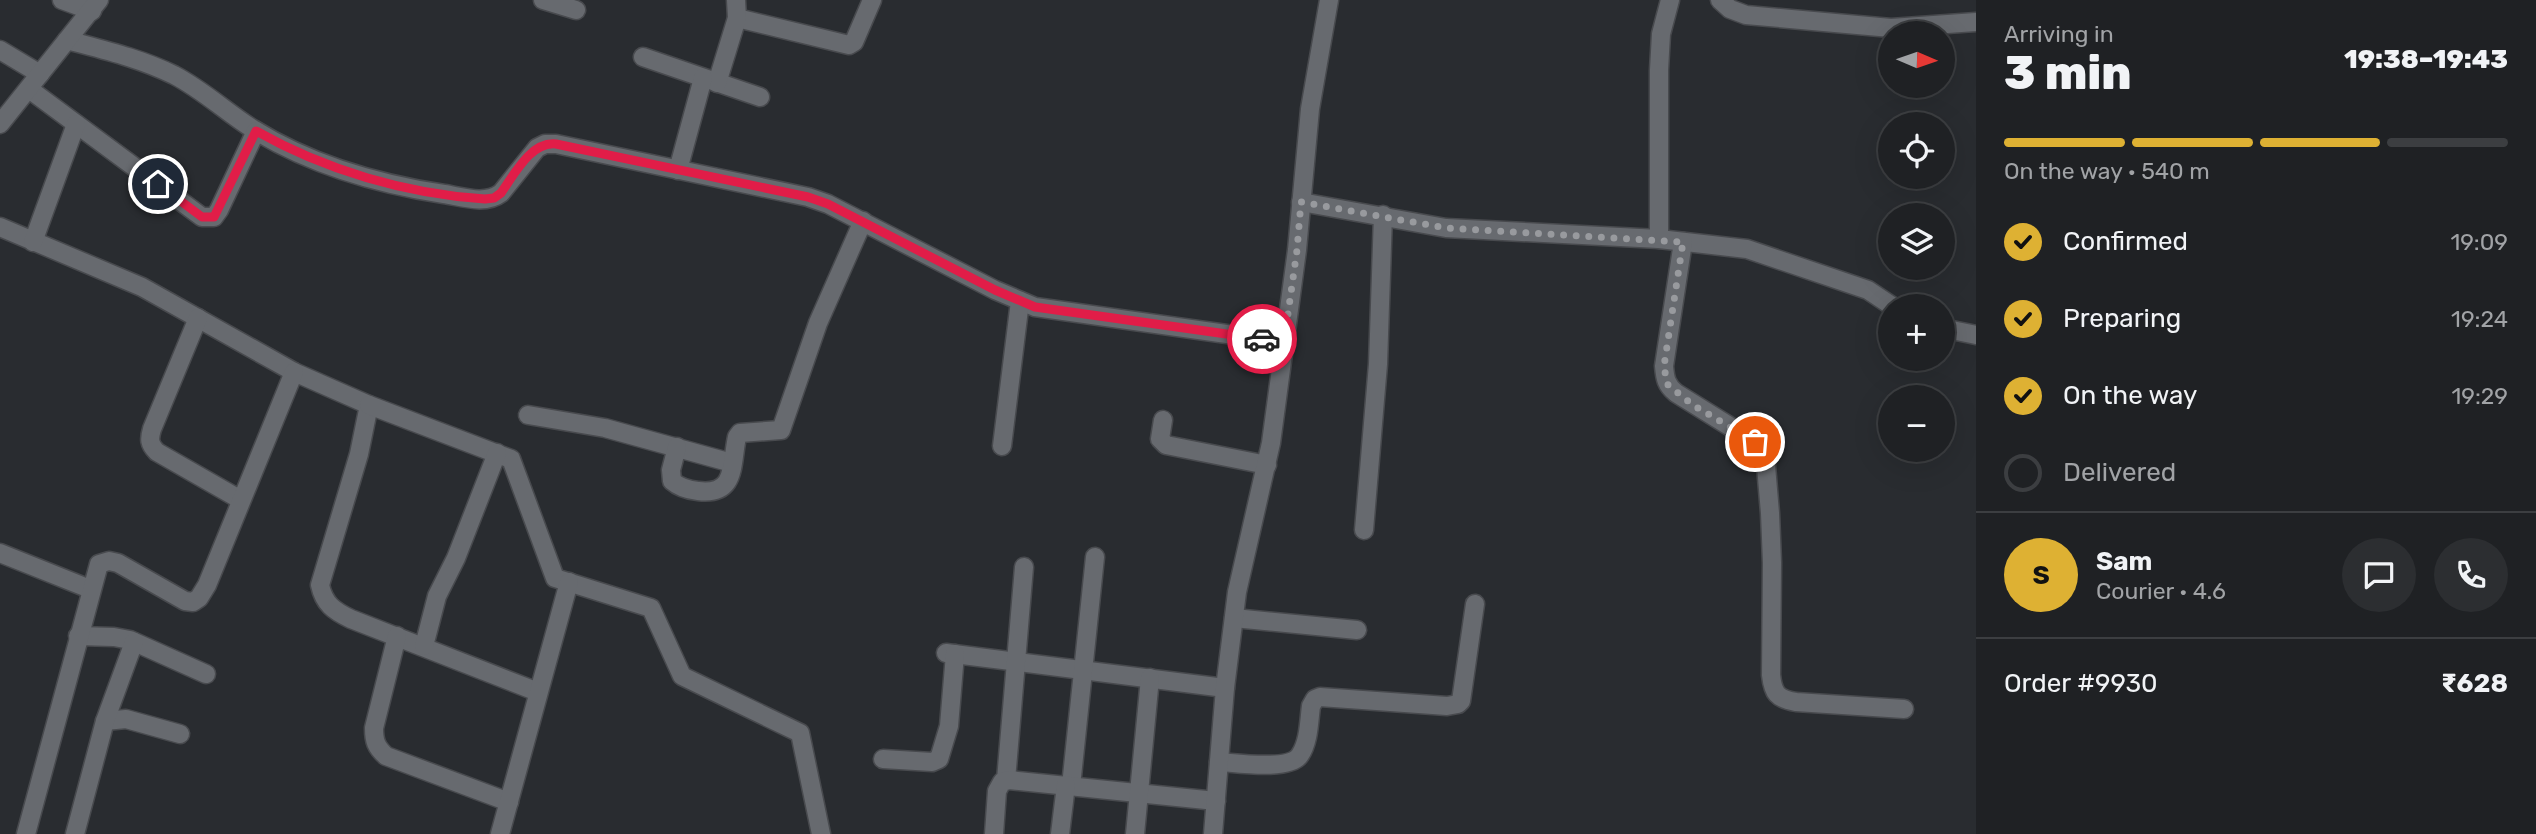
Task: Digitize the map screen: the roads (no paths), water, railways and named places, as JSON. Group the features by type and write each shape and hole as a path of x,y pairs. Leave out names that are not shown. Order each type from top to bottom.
{"street":[{"path":"62,0 96,6"},
{"path":"543,0 576,10"},
{"path":"678,170 737,9 849,45 854,42 872,0"},
{"path":"1213,834 1225,688 1234,618 1244,557 1267,465 1297,250 1310,109 1329,0"},
{"path":"1658,239 1661,34 1671,0"},
{"path":"1720,0 1730,9 1746,15 1891,28 1976,22"},
{"path":"0,124 96,6"},
{"path":"67,40 138,59 175,76 256,131 296,151 347,172 388,183 471,198 494,198 501,193 528,157 539,146 547,143 808,197 863,221 1020,301 1047,310 1284,342"},
{"path":"0,50 40,74"},
{"path":"643,57 760,97"},
{"path":"29,89 202,217 214,217 219,210 256,131"},
{"path":"33,242 76,124"},
{"path":"1301,202 1460,229 1658,239 1725,246 1766,254 1868,289 1878,295"},
{"path":"1364,530 1378,365 1383,215"},
{"path":"677,447 670,476 675,484 702,492 720,489 730,477 740,433 752,430 777,432 783,427 818,323 863,221"},
{"path":"0,227 142,287 294,372 369,405 512,459 555,578 651,608 682,676 800,733 821,834"},
{"path":"1683,242 1664,366 1665,376 1667,384 1676,393 1755,442 1762,450 1771,525 1771,654 1775,693 1780,699 1796,702 1904,709"},
{"path":"1002,446 1020,301"},
{"path":"198,318 149,440 151,447 157,452 241,500"},
{"path":"1955,331 1976,335"},
{"path":"26,834 90,589 99,564 118,562 173,595 193,602 199,598 207,585 294,372"},
{"path":"369,405 359,454 320,585 329,606 336,612 538,692"},
{"path":"528,415 605,428 732,463"},
{"path":"1163,420 1160,439 1166,445 1267,465"},
{"path":"424,646 438,596 456,558 497,453"},
{"path":"0,553 90,589"},
{"path":"1060,834 1084,670 1095,557"},
{"path":"994,834 997,791 1006,780 1024,568"},
{"path":"500,834 569,582"},
{"path":"1219,762 1279,764 1296,761 1302,753 1311,706 1320,696 1458,705 1461,701 1475,604"},
{"path":"1234,618 1357,630"},
{"path":"78,636 114,637 134,642 206,674"},
{"path":"397,636 374,728 378,748 386,756 509,803"},
{"path":"75,834 105,721 134,642"},
{"path":"883,759 939,761 949,726 950,653 1225,688"},
{"path":"1135,834 1150,678"},
{"path":"105,721 126,719 180,734"},
{"path":"1006,780 1216,801"}]}
